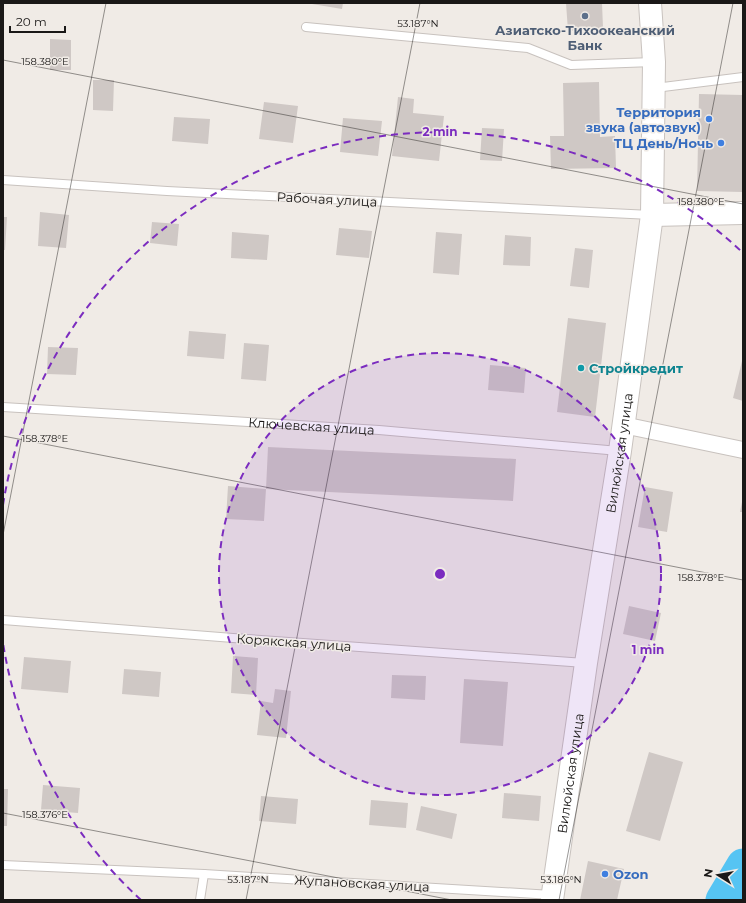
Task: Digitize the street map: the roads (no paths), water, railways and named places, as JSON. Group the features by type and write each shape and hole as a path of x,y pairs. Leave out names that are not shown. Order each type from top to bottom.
{"street":[{"name":"Вилюйская улица","path":"552,897 586,663 620,451 652,215 654,62 650,3"},
{"path":"652,215 743,213"},
{"path":"623,425 743,450"}],"lane":[{"path":"306,27 528,48 570,65 654,62"},
{"path":"654,88 743,77"},
{"name":"Рабочая улица","path":"3,180 167,191 652,215"},
{"name":"Ключевская улица","path":"3,407 379,430 620,451"},
{"name":"Корякская улица","path":"3,620 240,639 586,663"},
{"name":"Жупановская улица","path":"3,865 204,874 552,897"},
{"path":"200,900 204,874"}],"waterway":[{"path":"722,900 743,865"}],"place":[{"name":"Азиатско-Тихоокеанский Банк","path":"585,16"},
{"name":"Территория звука (автозвук)","path":"709,119"},
{"name":"ТЦ День/Ночь","path":"721,143"},
{"name":"Стройкредит","path":"581,368"},
{"name":"Ozon","path":"605,874"}]}
